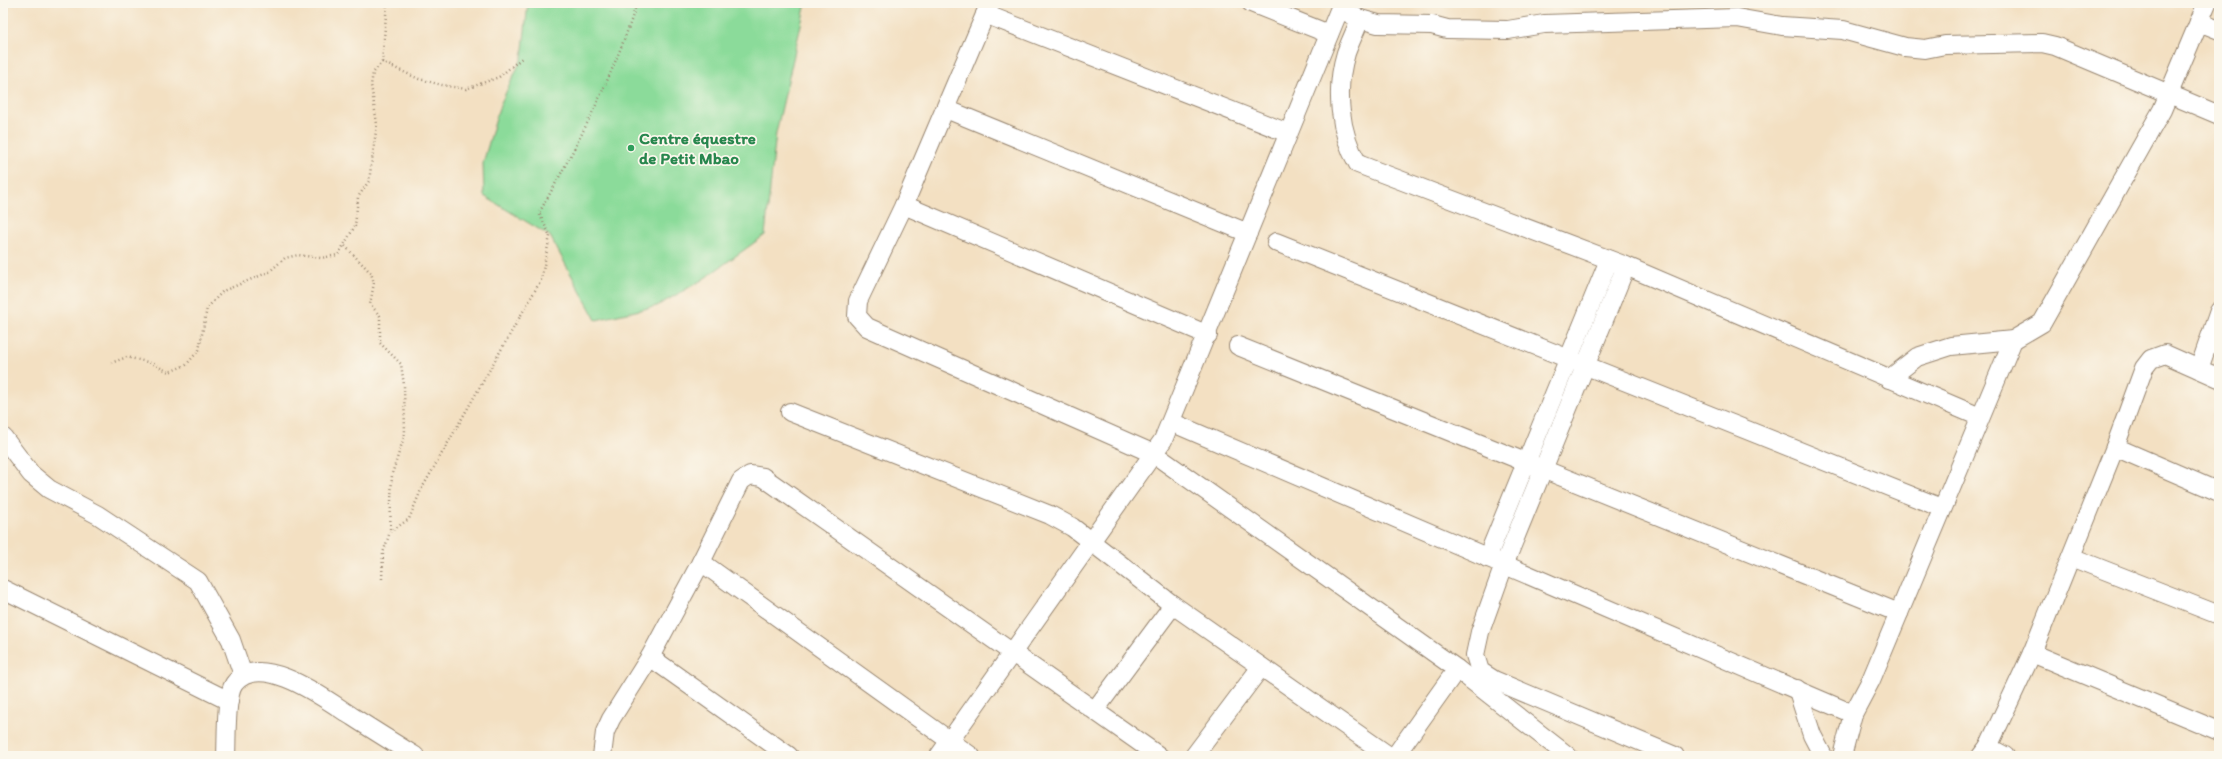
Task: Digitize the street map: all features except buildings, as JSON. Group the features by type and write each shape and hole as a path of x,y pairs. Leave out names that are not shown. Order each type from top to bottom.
{"street":[{"path":"1251,3 1329,34"},
{"path":"1889,379 1917,357 1951,346 2012,340 2042,323 2162,110 2207,3"},
{"path":"939,756 1012,651 1058,591 1090,541 1154,454 1171,422 1208,335 1288,133 1341,6 1360,19 1378,24 1422,25 1447,29 1508,30 1544,24 1737,18 1782,26 1843,30 1905,47 1925,49 1945,46 2042,43 2055,46 2219,115"},
{"path":"1288,133 988,8 904,205 858,301 857,316 867,327 1154,454 1457,669 1568,756"},
{"path":"1360,19 1346,54 1340,107 1350,150 1358,164 1626,266 1980,418"},
{"path":"2199,22 2219,30"},
{"path":"946,109 1248,234"},
{"path":"904,205 1208,335"},
{"path":"1276,242 1942,508"},
{"path":"1609,260 1577,362 1535,466 1504,565 1480,632 1475,655 1480,671 1494,680 1675,756"},
{"path":"1577,362 1626,266"},
{"path":"2199,369 2219,311"},
{"path":"1842,756 1853,714 1871,680 2012,340"},
{"path":"1238,346 1898,613"},
{"path":"2005,756 1984,751 2032,653 2115,447 2144,368 2151,359 2165,354 2219,378"},
{"path":"790,412 1050,515 1072,527 1173,605 1389,756"},
{"path":"1171,422 1853,714"},
{"path":"3,437 31,474 49,489 98,515 198,581 231,640 243,675"},
{"path":"2115,447 2219,492"},
{"path":"1487,558 1535,466"},
{"path":"603,756 605,732 611,719 650,656 701,562 741,482 750,475 763,477 1159,756"},
{"path":"2071,557 2219,615"},
{"path":"701,562 972,756"},
{"path":"3,589 229,701"},
{"path":"1095,710 1173,605"},
{"path":"2032,653 2219,731"},
{"path":"650,656 789,756"},
{"path":"1194,756 1261,667"},
{"path":"1395,756 1457,669"},
{"path":"226,756 229,701 233,685 243,675 256,672 278,675 301,684 415,756"},
{"path":"1797,690 1812,735 1823,756"}],"path":[{"path":"111,363 127,357 151,363 169,372 186,365 199,350 206,308 223,291 269,272 285,258 298,256 321,258 338,255 345,246 355,226 358,197 369,181 377,124 371,85 373,73 382,62 387,3"},
{"path":"390,532 409,519 421,490 541,280 550,236 539,213 583,134 630,25 637,3"},
{"path":"382,62 442,86 466,89 499,77 522,58"},
{"path":"345,246 371,273 374,283 370,304 380,316 380,343 401,364 404,385 405,434 392,474 390,532 383,554 382,579"}],"green space":[{"name":"Centre équestre de Petit Mbao","path":"528,3 806,3 776,133 765,235 702,280 657,306 596,320 550,236 484,196 483,163 500,105 522,58"}],"place":[{"name":"Centre équestre de Petit Mbao","path":"631,148"}]}
